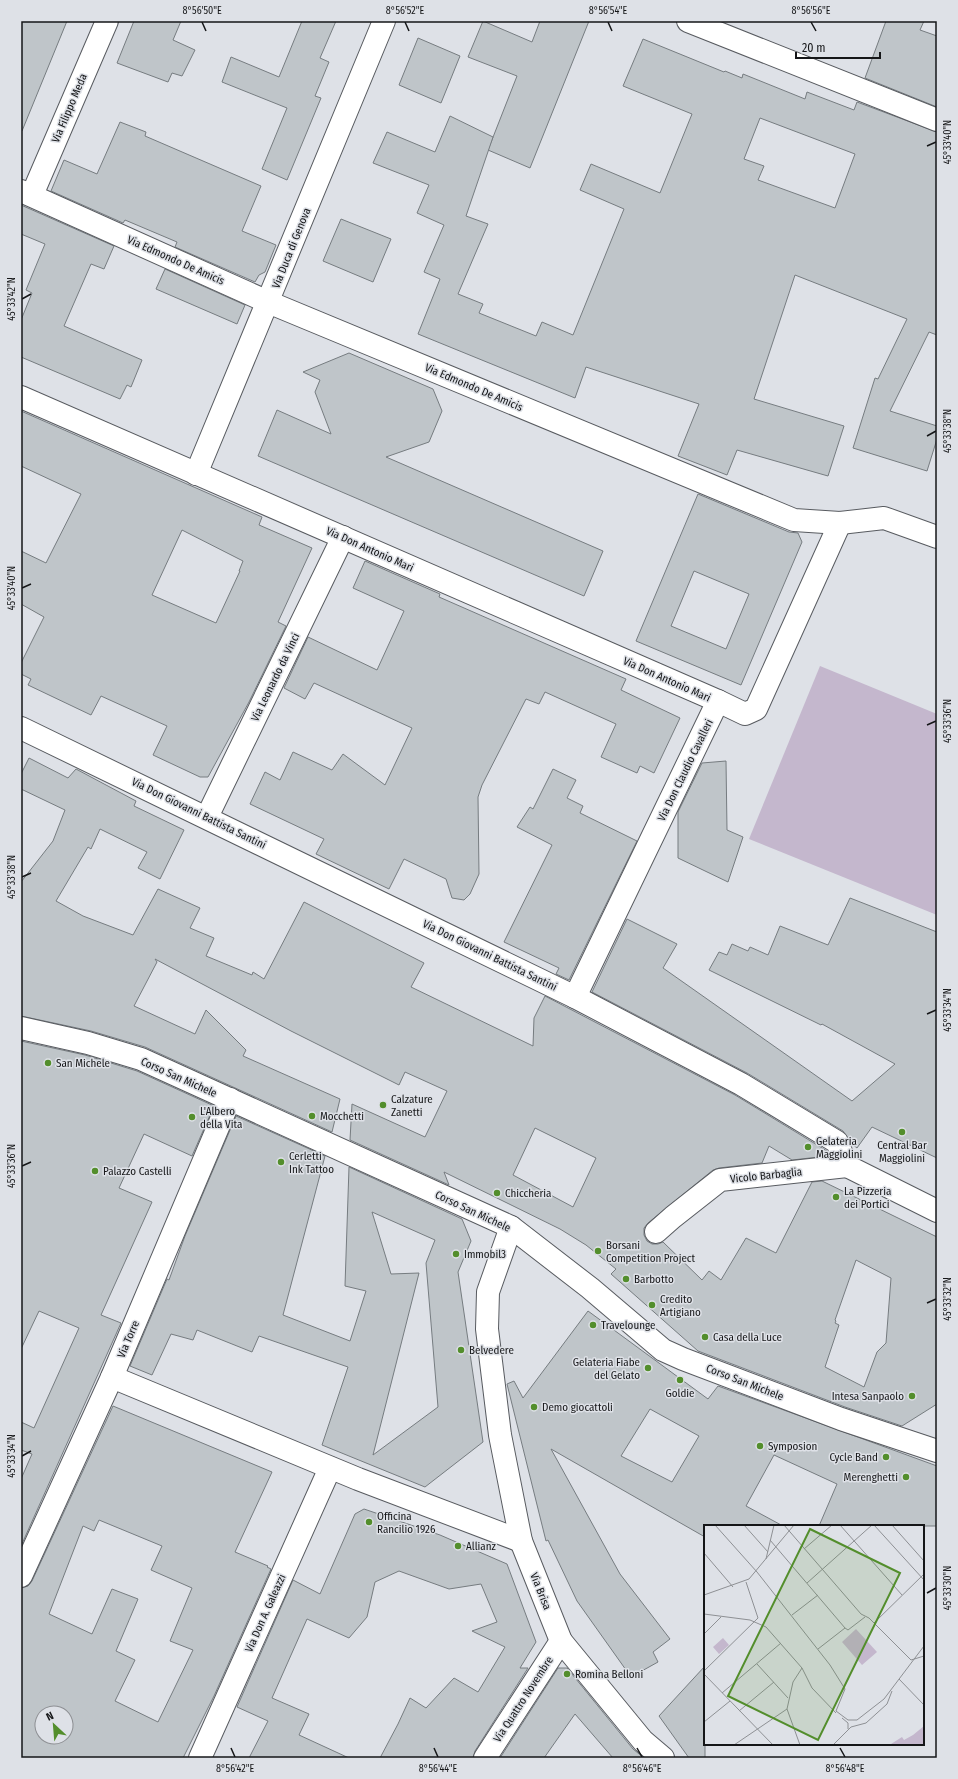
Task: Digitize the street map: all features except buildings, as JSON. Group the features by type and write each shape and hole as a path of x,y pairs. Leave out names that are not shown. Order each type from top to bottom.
{"street":[{"name":"Via Filippo Meda","path":"26,193 107,21"},
{"name":"Via Duca di Genova","path":"196,474 384,21"},
{"path":"688,21 937,120"},
{"name":"Via Edmondo De Amicis","path":"26,193 268,302 794,520 840,523 884,518 937,537"},
{"name":"Via Don Antonio Mari","path":"21,397 718,701"},
{"path":"718,701 745,714 756,710 840,523"},
{"name":"Via Leonardo da Vinci","path":"207,817 343,537"},
{"name":"Via Don Claudio Cavalleri","path":"575,997 718,701"},
{"name":"Via Don Giovanni Battista Santini","path":"21,728 575,997 741,1084 837,1142 847,1166"},
{"name":"Corso San Michele","path":"21,1028 88,1043 141,1060 511,1227 590,1288 663,1350 683,1360 841,1419 930,1449"},
{"name":"Via Torre","path":"21,1576 112,1377 230,1099"},
{"path":"847,1166 937,1211"},
{"name":"Vicolo Barbaglia","path":"656,1232 720,1180 847,1166"},
{"name":"Via Brisa","path":"511,1227 501,1250 488,1292 488,1329 493,1389 500,1435 521,1541 562,1641 643,1741 663,1758"},
{"path":"112,1377 330,1468 521,1541"},
{"name":"Via Don A. Galeazzi","path":"200,1758 330,1468"},
{"name":"Via Quattro Novembre","path":"485,1758 562,1641"}],"shaded area":[{"path":"820,666 937,714 937,915 749,839"}],"place":[{"name":"San Michele","path":"48,1063"},
{"name":"Calzature Zanetti","path":"383,1105"},
{"name":"Mocchetti","path":"312,1116"},
{"name":"L'Albero della Vita","path":"192,1117"},
{"name":"Central Bar Maggiolini","path":"902,1132"},
{"name":"Gelateria Maggiolini","path":"808,1147"},
{"name":"Cerletti Ink Tattoo","path":"281,1162"},
{"name":"Palazzo Castelli","path":"95,1171"},
{"name":"Chiccheria","path":"497,1193"},
{"name":"La Pizzeria dei Portici","path":"836,1197"},
{"name":"Borsani Competition Project","path":"598,1251"},
{"name":"Immobil3","path":"456,1254"},
{"name":"Barbotto","path":"626,1279"},
{"name":"Credito Artigiano","path":"652,1305"},
{"name":"Travelounge","path":"593,1325"},
{"name":"Casa della Luce","path":"705,1337"},
{"name":"Belvedere","path":"461,1350"},
{"name":"Gelateria Fiabe del Gelato","path":"648,1368"},
{"name":"Goldie","path":"680,1380"},
{"name":"Intesa Sanpaolo","path":"912,1396"},
{"name":"Demo giocattoli","path":"534,1407"},
{"name":"Symposion","path":"760,1446"},
{"name":"Cycle Band","path":"886,1457"},
{"name":"Merenghetti","path":"906,1477"},
{"name":"Officina Rancilio 1926","path":"369,1522"},
{"name":"Allianz","path":"458,1546"},
{"name":"Romina Belloni","path":"567,1674"}]}
